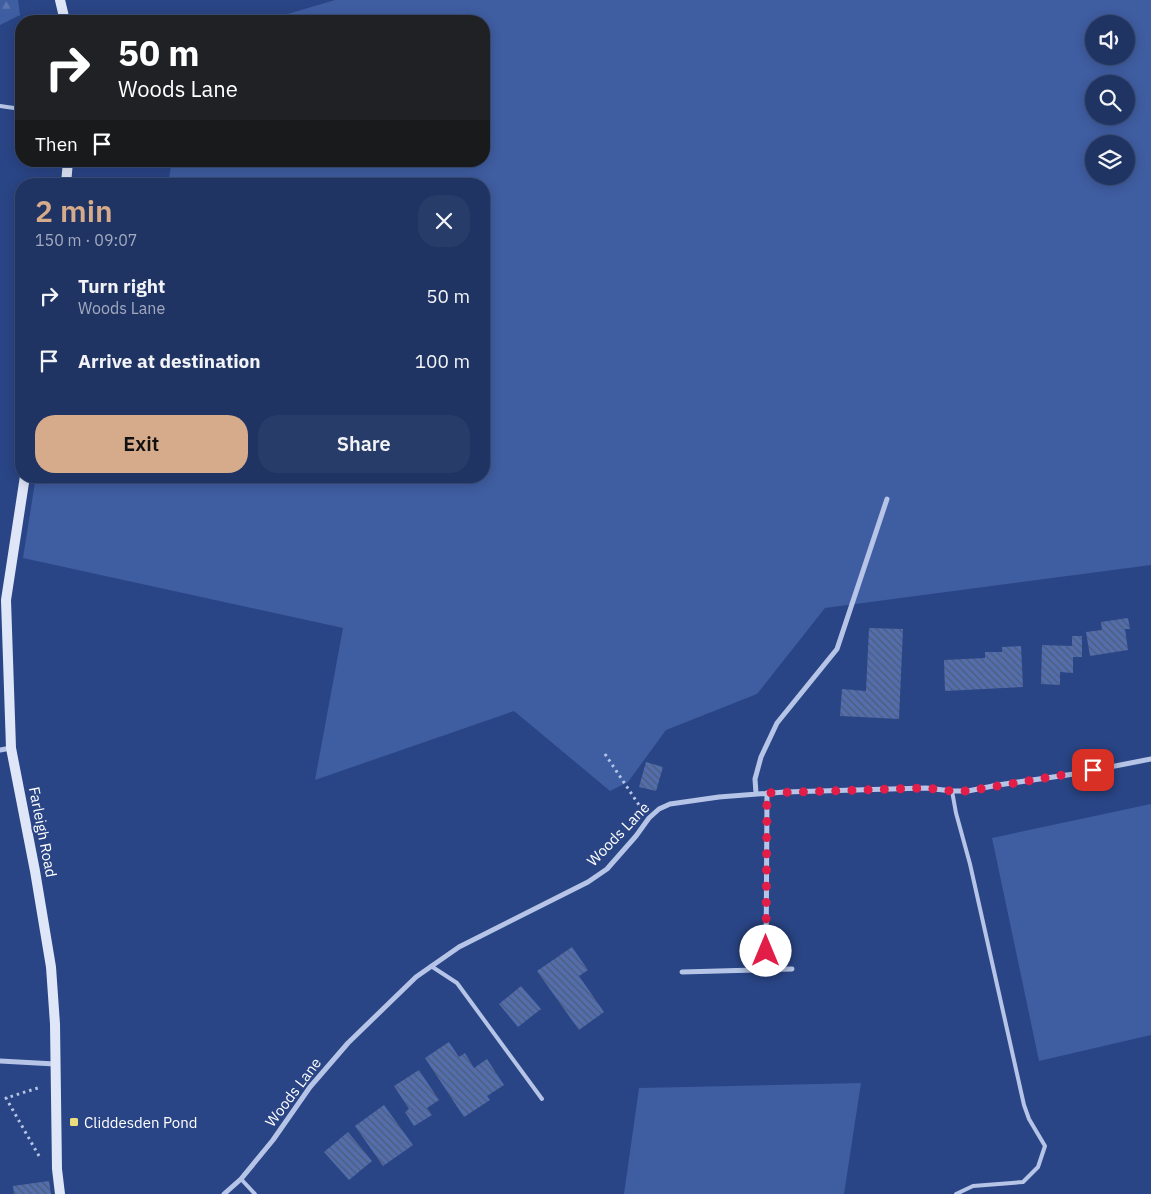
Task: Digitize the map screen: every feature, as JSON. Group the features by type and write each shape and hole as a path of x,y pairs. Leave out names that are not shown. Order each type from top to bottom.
{"main road":[{"path":"60,0 64,15"},
{"name":"Farleigh Road","path":"24,483 6,600 11,748 35,871 51,967 55,1024 57,1169 60,1194"}],"street":[{"path":"756,793 755,779 761,757 777,723 837,649 886,499"},
{"path":"0,750 11,748"},
{"name":"Woods Lane","path":"224,1194 240,1179 273,1140 310,1087 348,1043 416,977 459,947 588,882 607,868 636,836 649,818 670,804 756,793 926,788 968,791 1074,774 1151,759"},
{"path":"766,971 767,793"},
{"path":"682,972 792,969"},
{"path":"0,1061 55,1064"}],"lane":[{"path":"0,106 15,108"},
{"path":"952,791 1024,1105 1029,1119 1045,1146 1038,1167 1023,1182 973,1186 956,1194"},
{"path":"430,966 457,983 542,1099"},
{"path":"240,1179 255,1194"}],"path":[{"path":"605,754 649,818"},
{"path":"40,1157 6,1098 41,1088 55,1064"}],"green space":[{"path":"0,0 18,0 20,15 15,15 15,18 0,25"},
{"path":"335,0 1151,0 1151,565 825,608 757,694 666,730 628,782 610,791 514,711 315,780 343,628 23,558 35,483 490,483 490,178 169,178 171,167 490,167 490,15 284,15"},
{"path":"1151,804 1151,1035 1039,1061 992,838"},
{"path":"861,1083 844,1194 624,1194 639,1088"}],"building":[{"path":"1128,618 1130,629 1125,629 1128,650 1090,656 1086,632 1102,630 1101,622"},
{"path":"869,628 903,629 899,719 840,716 842,689 866,691"},
{"path":"1072,636 1082,636 1082,657 1073,657 1073,673 1060,672 1060,685 1041,684 1042,645 1072,646"},
{"path":"1021,646 1023,687 945,691 944,660 985,658 985,652 1002,652 1002,647"},
{"path":"646,762 663,767 656,791 639,787"},
{"path":"572,947 588,970 579,976 604,1012 579,1030 537,971"},
{"path":"521,986 541,1009 518,1027 499,1004"},
{"path":"449,1042 459,1057 465,1053 474,1068 487,1059 504,1085 487,1096 490,1100 464,1117 425,1058"},
{"path":"419,1070 439,1100 427,1108 432,1115 414,1126 405,1112 409,1109 394,1086"},
{"path":"384,1105 413,1145 383,1166 355,1126"},
{"path":"348,1132 372,1161 349,1180 324,1152"},
{"path":"49,1181 51,1194 14,1194 13,1186"}],"place":[{"name":"Cliddesden Pond","path":"74,1122"}],"route":[{"path":"766,951 767,793 926,788 968,791 1093,770"}]}
